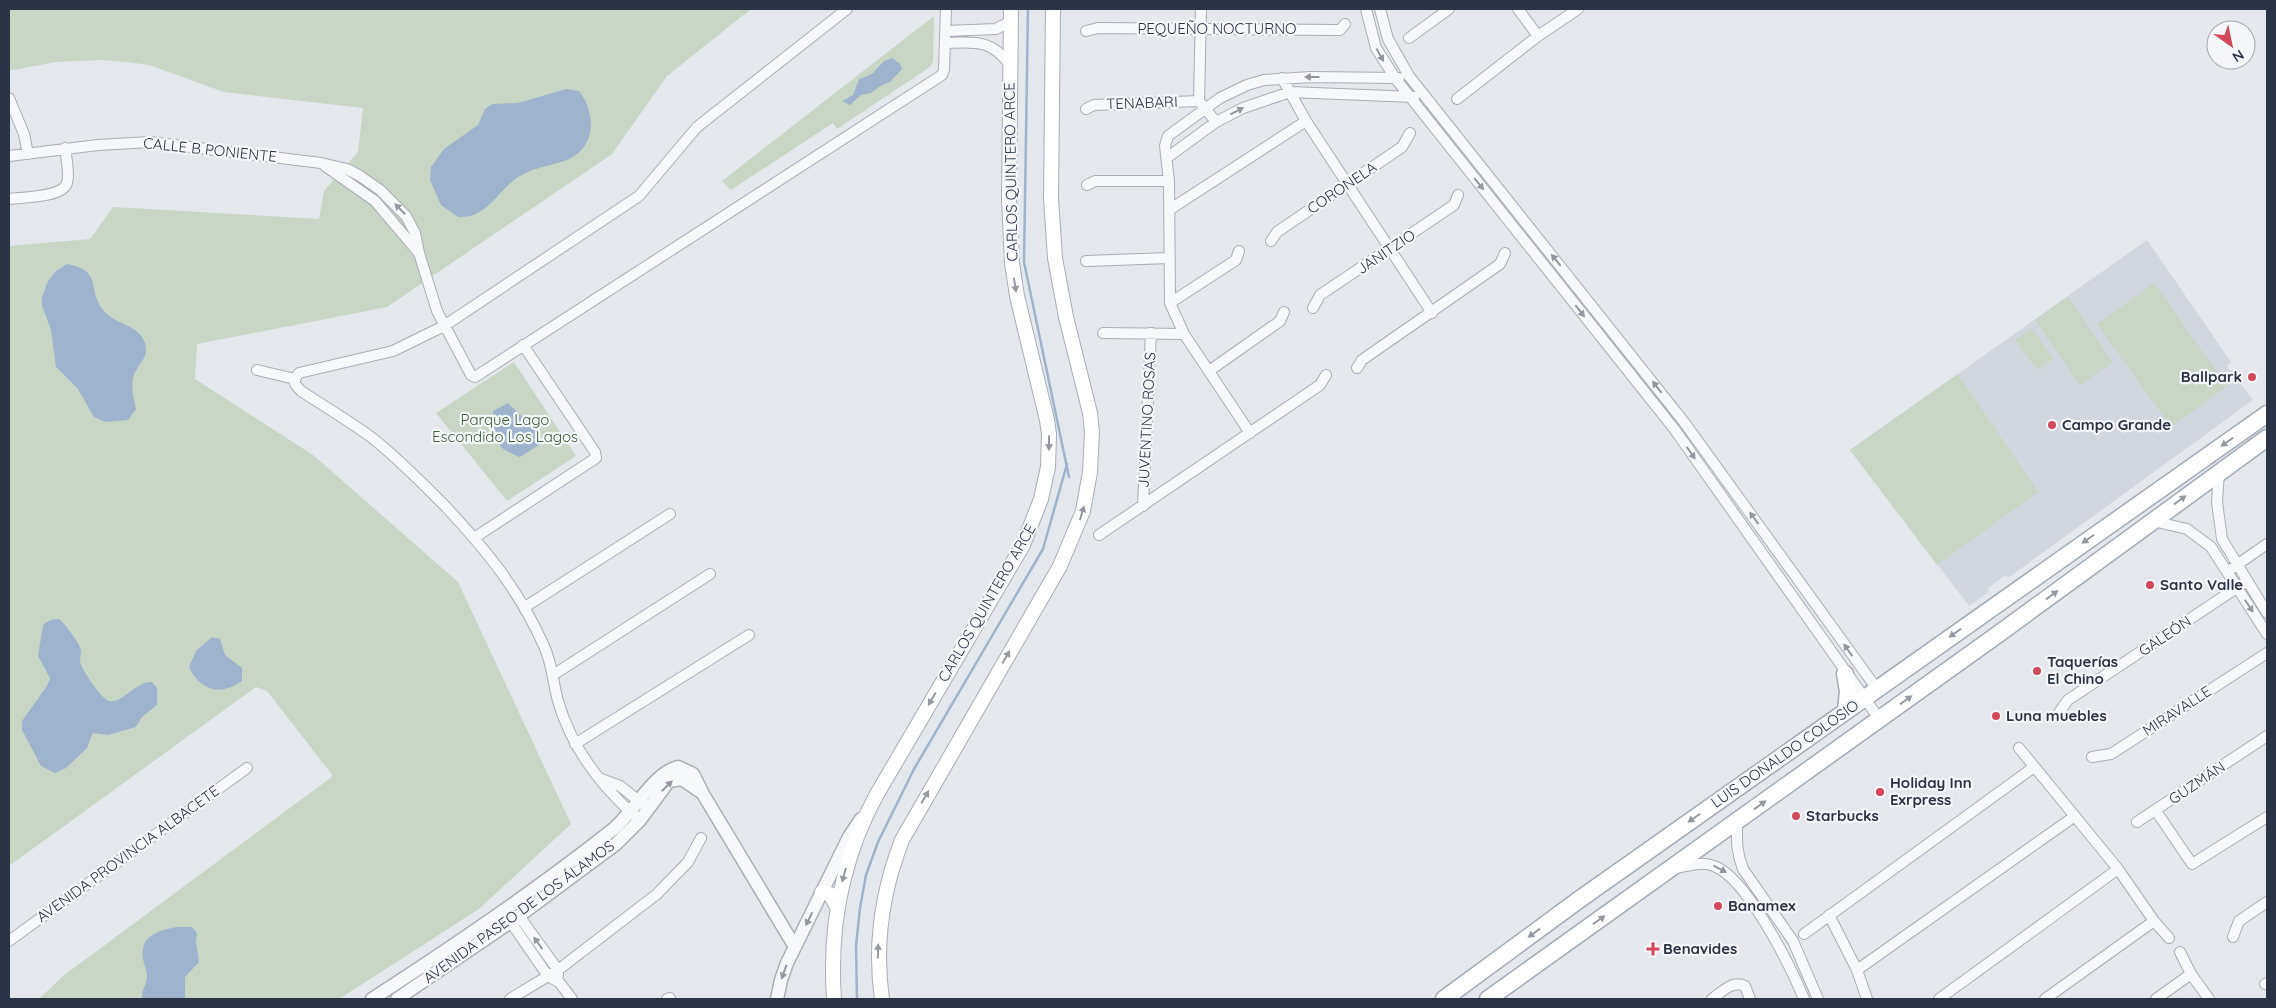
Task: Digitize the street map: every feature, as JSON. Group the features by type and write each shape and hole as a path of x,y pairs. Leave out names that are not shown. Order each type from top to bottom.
{"main road":[{"path":"882,999 878,958 881,910 893,862 902,840 1060,566 1077,530 1087,491 1092,452 1090,413 1059,288 1052,228 1054,9"},
{"name":"CARLOS QUINTERO ARCE","path":"834,999 833,965 837,907 852,851 875,798 1022,545 1036,515 1045,484 1049,451 1048,420 1017,296 1009,231 1011,15"},
{"name":"LUIS DONALDO COLOSIO","path":"1444,999 1580,899 2267,414"},
{"name":"LUIS DONALDO COLOSIO","path":"1488,999 1880,720 2267,438"},
{"path":"2029,612 2024,596 2040,573"},
{"path":"1984,645 1986,638 2001,616 1997,604"},
{"path":"1845,674 1848,691 1846,711"},
{"path":"822,892 830,894 837,907"},
{"path":"1569,940 1566,920 1580,899"}],"street":[{"path":"295,379 300,374 393,350 444,326 639,196 697,127 847,9"},
{"path":"474,538 596,458 595,452 523,345 942,75 946,43 946,9"},
{"path":"1201,9 1202,105 1216,122"},
{"path":"1366,9 1376,48 1395,78 1675,430 1845,674 1871,694"},
{"path":"1380,9 1388,39 1409,76 1578,286 1684,422 1779,553 1871,694 1880,720"},
{"path":"1409,38 1449,9"},
{"path":"1518,9 1538,36"},
{"path":"1457,100 1538,36 1578,9"},
{"path":"946,31 996,29 1011,15"},
{"name":"PEQUEÑO NOCTURNO","path":"1086,31 1098,28 1340,30 1345,24"},
{"path":"975,31 975,42"},
{"path":"946,43 975,42 996,48 1010,65"},
{"path":"1250,434 1184,334 1170,303 1169,182 1168,158 1165,146 1168,136 1202,105 1246,85 1282,78 1395,78 1409,76"},
{"path":"1282,78 1306,121 1432,313"},
{"path":"1168,158 1216,122 1243,108 1290,92 1410,98 1423,93"},
{"path":"9,98 24,134 28,154"},
{"name":"TENABARI","path":"1086,108 1094,105 1202,105"},
{"path":"1169,210 1306,121"},
{"name":"CORONELA","path":"1271,241 1277,232 1402,147 1410,133"},
{"name":"CALLE B PONIENTE","path":"9,156 65,148 150,142 321,163 347,170 388,197 406,216 415,232 419,253 444,326 473,377 523,345"},
{"path":"9,199 55,194 64,190 68,182 65,148"},
{"path":"1087,185 1095,181 1169,182"},
{"name":"JANITZIO","path":"1313,308 1320,295 1454,205 1458,195"},
{"path":"1170,303 1236,260 1239,251"},
{"path":"1357,368 1362,360 1500,264 1505,253"},
{"path":"1086,261 1170,258"},
{"path":"1568,295 1578,286"},
{"path":"1209,371 1280,321 1284,312"},
{"name":"JUVENTINO ROSAS","path":"1143,506 1151,333"},
{"path":"1103,334 1184,334"},
{"path":"257,370 295,379"},
{"path":"1099,535 1320,385 1326,374"},
{"path":"295,379 295,384 301,391 371,438 398,460 474,538 500,568 545,648 562,715 575,744 612,795 635,816"},
{"path":"1675,430 1684,422"},
{"path":"2219,472 2218,502 2222,539 2236,565 2267,613"},
{"path":"524,608 670,514"},
{"path":"2146,525 2186,530 2211,546 2236,588 2266,628"},
{"path":"2211,546 2222,539"},
{"path":"2227,571 2267,544"},
{"path":"1766,562 1779,553"},
{"path":"552,675 710,574"},
{"name":"GALEÓN","path":"2060,711 2068,700 2247,581"},
{"path":"575,744 749,635"},
{"name":"MIRAVALLE","path":"2092,757 2111,754 2264,655"},
{"name":"GUZMÁN","path":"2267,736 2156,811 2192,864 2267,817"},
{"path":"2019,748 2118,869 2154,921 2169,938"},
{"name":"AVENIDA PASEO DE LOS ÁLAMOS","path":"644,805 662,774 678,767 686,769 693,774 703,794"},
{"path":"1804,934 2034,767"},
{"name":"AVENIDA PROVINCIA ALBACETE","path":"9,940 247,768"},
{"path":"601,779 620,786 644,805"},
{"name":"AVENIDA PASEO DE LOS ÁLAMOS","path":"397,999 483,933 537,895 610,832 635,816 669,781 675,779 689,782 703,794"},
{"path":"703,794 795,947"},
{"path":"777,999 784,971 849,836 875,798"},
{"path":"2137,822 2156,811"},
{"path":"1857,970 2075,816"},
{"path":"1737,822 1736,846 1743,869 1793,940 1818,999"},
{"path":"510,999 558,970 657,894 688,862 701,838"},
{"path":"1673,868 1703,863 1726,871 1781,948 1804,999"},
{"path":"1939,999 2118,869"},
{"name":"AVENIDA PASEO DE LOS ÁLAMOS","path":"372,999 483,933 515,919 537,895"},
{"path":"2233,937 2239,921 2267,902"},
{"path":"1829,915 1857,970 1865,998"},
{"path":"515,919 558,970 558,982"},
{"path":"515,919 548,976 558,982 572,999"},
{"path":"2045,999 2154,921"},
{"path":"1781,948 1793,940"},
{"path":"2180,952 2191,974 2209,999"},
{"path":"2156,999 2191,974"},
{"path":"1712,999 1733,984 1739,983 1744,986 1750,999"}],"shaded area":[{"name":"Campo Grande","path":"2147,240 2231,362 2227,366 2253,400 2008,578 2006,575 1988,588 1989,592 1969,606 1850,450"}],"green space":[{"path":"9,9 751,9 667,76 612,154 387,307 197,344 195,379 313,455 458,582 571,824 479,909 339,999 39,999 63,976 333,776 267,691 256,687 9,866 9,246 90,239 113,207 319,219 324,191 358,152 363,108 224,92 149,65 126,62 102,60 55,62 9,71"},
{"path":"934,16 933,62 930,67 837,129 833,123 731,190 722,181"},
{"path":"2154,283 2227,386 2171,427 2097,324"},
{"path":"2068,297 2113,362 2080,385 2035,320"},
{"path":"2032,328 2053,359 2037,370 2015,340"},
{"name":"Parque Lago Escondido Los Lagos","path":"514,362 576,456 507,501 436,413"},
{"path":"1958,374 2038,492 1937,565 1850,450"}],"water":[{"path":"892,58 900,64 902,69 890,82 880,86 871,93 861,95 850,105 842,101 853,95 859,79 872,74 884,61"},
{"path":"566,89 579,91 588,108 591,127 585,145 579,152 565,161 532,170 520,176 477,213 458,217 441,205 430,180 431,167 444,149 478,125 485,109 492,104 518,103"},
{"path":"67,264 86,271 93,282 99,303 104,311 109,316 138,332 145,343 146,353 132,382 136,409 128,420 105,422 94,417 78,389 56,367 51,330 42,306 42,297 48,281 56,271"},
{"path":"508,403 536,430 539,445 520,457 511,454 500,446 495,435 493,411"},
{"path":"59,619 78,643 81,650 81,666 104,698 112,701 117,700 140,685 152,682 157,688 157,705 142,717 136,727 108,735 93,733 87,748 66,768 55,773 41,766 22,730 22,721 47,686 50,678 38,656 43,625 50,620"},
{"path":"212,637 220,639 225,655 242,668 242,681 226,689 212,689 205,686 189,667 196,651"},
{"path":"177,927 192,927 197,933 196,942 199,962 185,977 185,998 142,999 147,976 143,957 145,943 152,935 158,932"}],"waterway":[{"path":"1028,9 1024,262 1069,477"},
{"path":"857,999 856,946 860,908 866,875 878,842 914,769 1043,549 1067,464"}],"place":[{"name":"Ballpark","path":"2252,377"},
{"name":"Campo Grande","path":"2052,425"},
{"name":"Santo Valle","path":"2150,585"},
{"name":"Taquerías El Chino","path":"2037,671"},
{"name":"Luna muebles","path":"1996,716"},
{"name":"Holiday Inn Exrpress","path":"1880,792"},
{"name":"Starbucks","path":"1796,816"},
{"name":"Banamex","path":"1718,906"},
{"name":"Benavides","path":"1653,949"}]}
